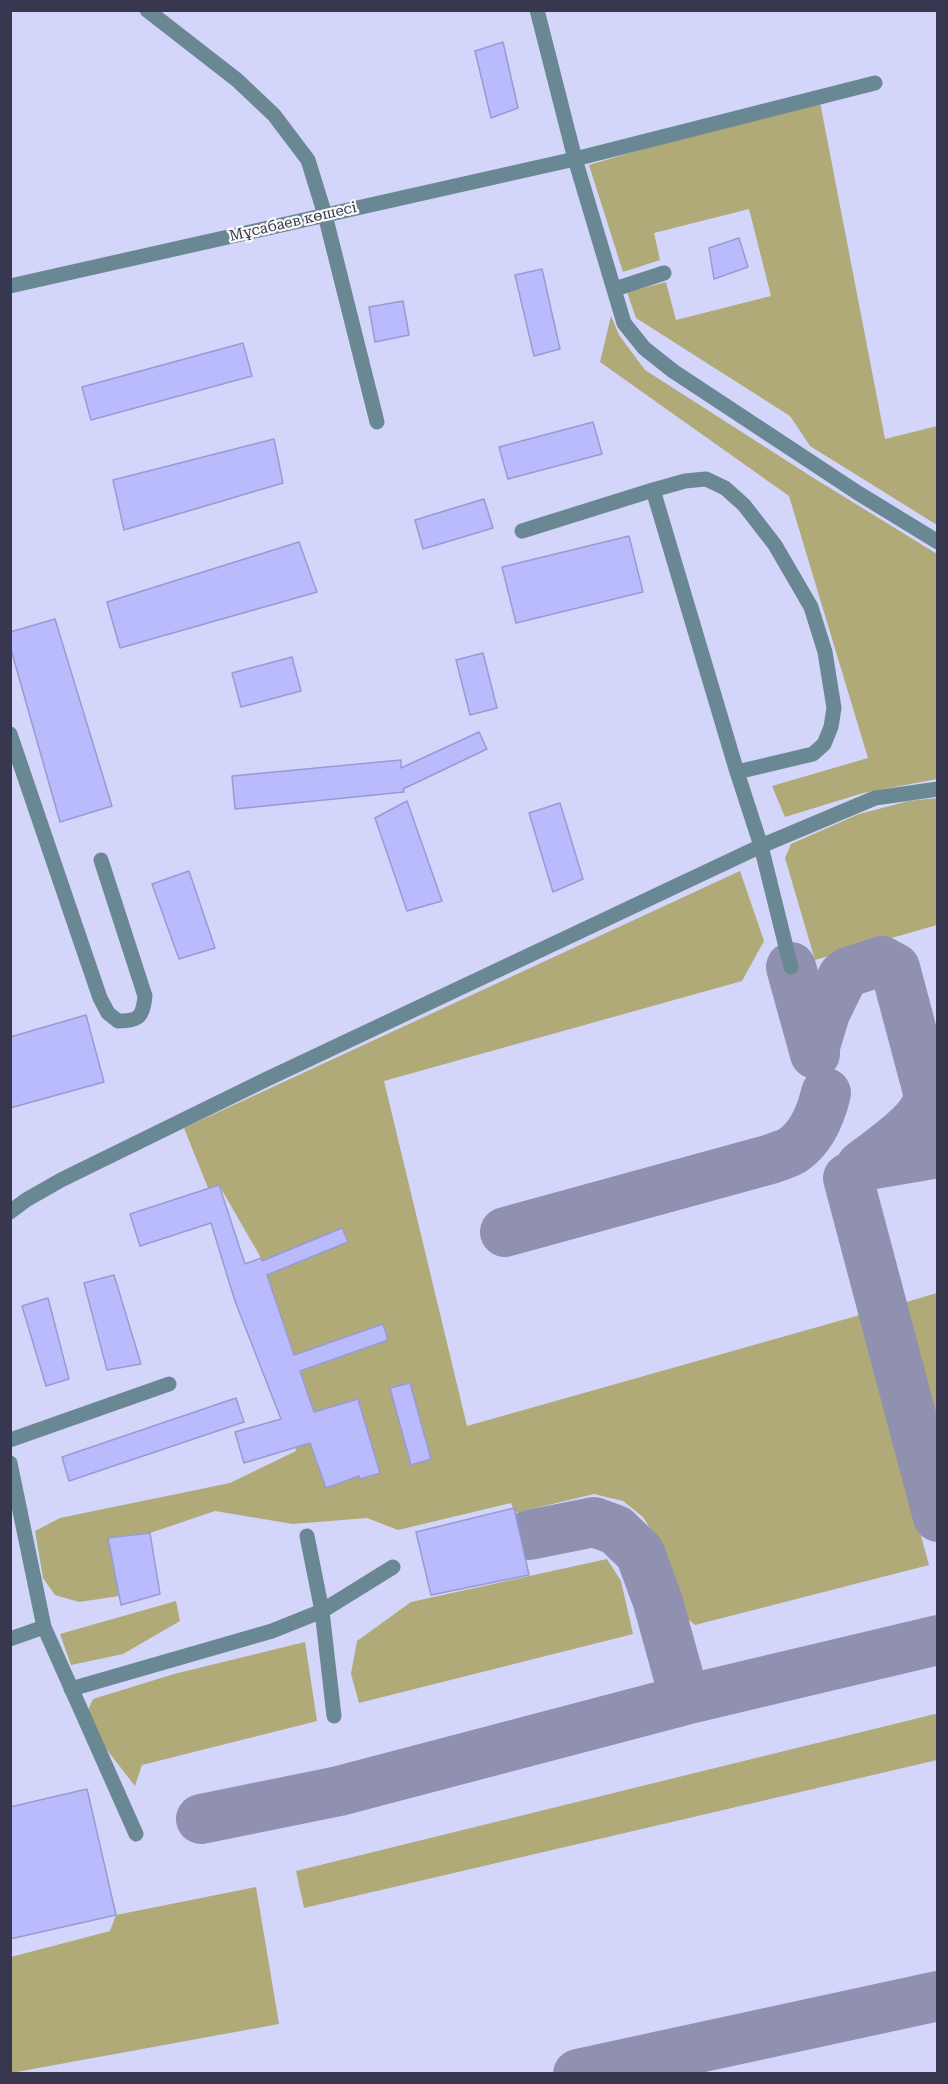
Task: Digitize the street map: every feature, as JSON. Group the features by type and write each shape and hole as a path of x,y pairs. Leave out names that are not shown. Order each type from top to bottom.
{"lane":[{"path":"147,10 237,80 274,115 308,160 325,215 377,422"},
{"path":"537,10 575,159 624,322 644,348 673,371 819,468 938,542"},
{"name":"Мұсабаев көшесі","path":"10,286 575,159 875,83"},
{"path":"615,289 663,273"},
{"path":"522,531 685,481 706,479 725,488 744,505 775,544 811,607 825,652 834,708 831,727 824,744 813,754 737,772"},
{"path":"653,490 761,846 791,967"},
{"path":"10,734 100,998 108,1013 118,1022 131,1021 139,1017 144,1010 146,996 101,860"},
{"path":"10,1212 61,1180 247,1089 761,846 875,798 938,789"},
{"path":"10,1440 169,1384"},
{"path":"10,1463 44,1628 136,1834"},
{"path":"307,1536 322,1611 334,1716"},
{"path":"71,1689 272,1631 322,1611 393,1567"},
{"path":"10,1639 44,1628"}],"shaded area":[{"path":"819,97 885,439 937,426 937,525 810,446 790,416 636,318 627,292 666,282 676,320 771,296 749,209 654,233 660,260 623,272 589,165"},
{"path":"611,316 619,335 645,370 937,554 937,779 863,793 785,817 772,786 868,758 789,496 600,362"},
{"path":"937,798 937,925 815,960 785,858 791,844 859,814 909,801"},
{"path":"740,871 764,941 742,981 384,1081 467,1426 860,1315 929,1565 695,1625 682,1614 661,1546 643,1517 623,1501 594,1494 515,1513 511,1503 398,1530 367,1518 293,1524 215,1511 150,1533 108,1538 119,1596 79,1602 55,1595 43,1578 35,1531 60,1518 230,1483 296,1451 289,1416 309,1397 261,1258 219,1185 208,1188 184,1128"},
{"path":"938,1293 937,1431 903,1303"},
{"path":"607,1559 621,1581 633,1634 359,1703 351,1674 357,1641 411,1602"},
{"path":"176,1601 180,1621 123,1654 71,1665 60,1634"},
{"path":"305,1642 317,1721 142,1765 135,1786 100,1741 88,1710 93,1699 174,1674"},
{"path":"938,1715 937,1760 304,1908 296,1871"},
{"path":"256,1887 279,2024 11,2073 11,1957 110,1931 116,1915"}],"building":[{"path":"503,42 518,108 491,118 475,51"},
{"path":"739,238 748,267 714,279 709,248"},
{"path":"542,269 560,349 534,356 515,275"},
{"path":"403,301 409,335 375,342 369,307"},
{"path":"243,343 252,376 91,420 82,387"},
{"path":"593,422 602,454 508,479 499,447"},
{"path":"274,439 283,483 124,530 113,480"},
{"path":"484,499 493,528 423,549 415,520"},
{"path":"629,536 643,592 516,623 502,567"},
{"path":"299,542 317,592 120,648 107,602"},
{"path":"55,619 112,806 60,822 10,646 10,632"},
{"path":"483,653 497,708 470,715 456,660"},
{"path":"292,657 301,691 241,707 232,673"},
{"path":"479,732 487,749 403,789 404,792 235,809 232,776 401,760 401,768"},
{"path":"407,801 442,901 407,911 375,818"},
{"path":"560,803 583,879 553,892 529,813"},
{"path":"189,871 215,948 179,959 152,884"},
{"path":"86,1015 104,1082 10,1108 10,1037"},
{"path":"219,1185 245,1264 261,1258 262,1261 342,1228 348,1242 267,1275 294,1355 383,1324 388,1340 300,1371 314,1412 358,1399 380,1473 360,1479 359,1476 326,1488 310,1443 244,1463 235,1432 281,1419 235,1301 211,1223 140,1246 130,1214"},
{"path":"114,1275 141,1364 107,1370 84,1283"},
{"path":"48,1298 69,1379 46,1386 22,1306"},
{"path":"410,1383 431,1459 411,1465 390,1388"},
{"path":"236,1398 244,1422 69,1481 62,1457"},
{"path":"514,1508 529,1575 431,1595 416,1532"},
{"path":"150,1533 160,1594 121,1605 108,1538"},
{"path":"87,1789 116,1915 10,1939 10,1807"}],"taxiway":[{"path":"814,1050 825,1013 843,976 848,972 882,961 895,968 928,1092 927,1103 903,1134 861,1166"},
{"path":"791,967 815,1054"},
{"path":"505,1232 788,1153 800,1145 810,1132 826,1093"},
{"path":"862,1166 938,1153"},
{"path":"848,1178 938,1517"},
{"path":"529,1535 594,1522 616,1530 640,1553 658,1602 685,1700"},
{"path":"201,1819 339,1791 685,1700 938,1640"},
{"path":"578,2074 938,1996"}]}
